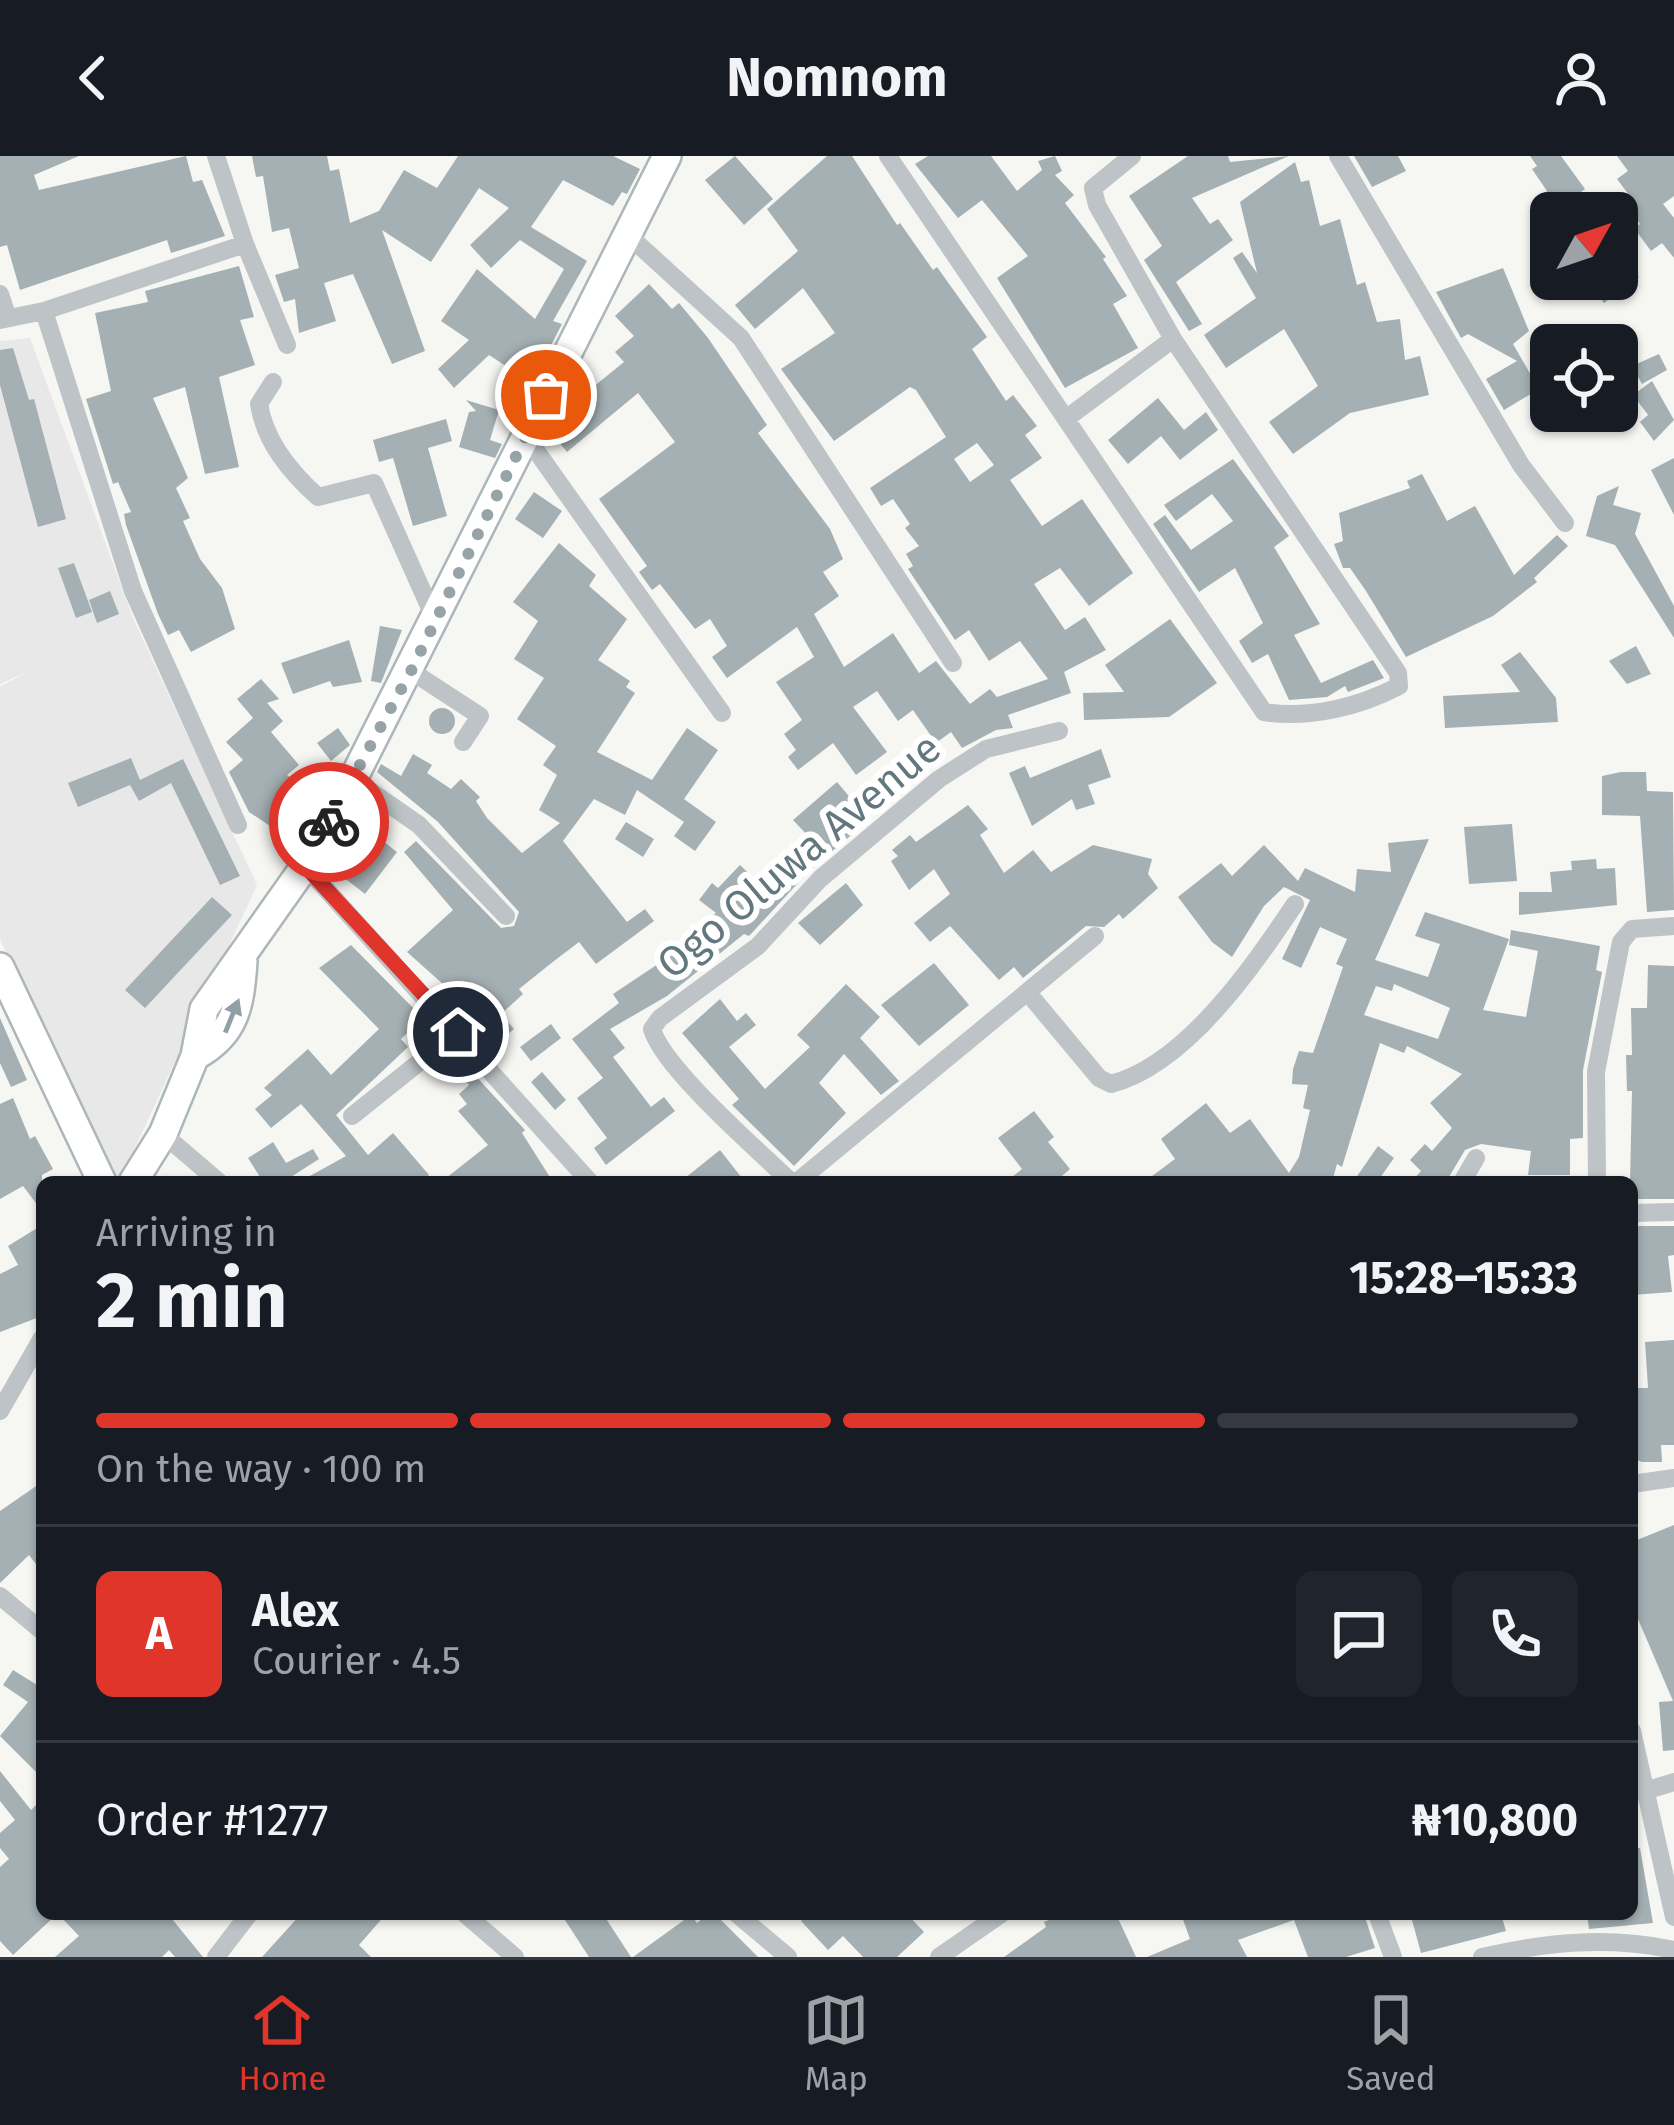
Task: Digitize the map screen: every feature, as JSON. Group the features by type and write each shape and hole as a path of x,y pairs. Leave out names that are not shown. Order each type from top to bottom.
{"street":[{"path":"216,156 245,244 287,345"},
{"path":"138,1176 163,1134 195,1056 221,1042 235,1020 243,961 305,866 411,671 667,156"},
{"path":"888,156 1264,712 1297,717 1379,697 1399,686 1398,673 1173,340 1097,205 1093,188 1132,156"},
{"path":"1338,156 1521,465 1565,523"},
{"path":"629,236 741,338 953,663"},
{"path":"0,294 4,319 44,311 245,244"},
{"path":"44,311 133,591 238,825"},
{"path":"1067,418 1173,340"},
{"path":"273,382 259,404 263,429 282,458 318,497 374,483 434,617"},
{"path":"525,435 722,713"},
{"path":"411,671 480,716 463,742"},
{"name":"Ogo Oluwa Avenue","path":"788,1176 682,1072 652,1029 660,1018 758,946 820,879 939,779 986,749 1059,731"},
{"path":"353,779 419,825 506,916"},
{"path":"305,866 585,1176"},
{"path":"1028,993 1099,1078 1111,1084 1124,1080 1183,1041 1249,972 1294,904"},
{"path":"1597,1176 1596,1072 1621,942 1632,928 1674,926"},
{"path":"801,1176 1095,936"},
{"path":"0,967 99,1176"},
{"path":"352,1116 458,1032"},
{"path":"163,1134 212,1176"},
{"path":"1466,1176 1476,1158"},
{"path":"1638,1213 1674,1212"},
{"path":"0,1411 36,1348"},
{"path":"1638,1483 1674,1478"},
{"path":"0,1596 36,1626"},
{"path":"1638,1753 1674,1917"},
{"path":"1648,1790 1674,1782"},
{"path":"216,1957 244,1920"},
{"path":"473,1920 515,1957"},
{"path":"744,1920 788,1957"},
{"path":"939,1957 991,1920"},
{"path":"1379,1920 1393,1957"},
{"path":"1482,1957 1566,1942 1631,1941 1674,1950"}],"shaded area":[{"path":"30,338 133,618 257,885 122,1176 107,1176 0,939 0,687 29,671 0,684 0,341"}],"building":[{"path":"0,156 79,156 34,175 39,190 186,156 193,182 202,180 225,236 171,253 167,240 20,290 7,245 0,247"},
{"path":"252,156 327,156 330,171 339,169 350,223 379,211 404,170 437,188 458,156 613,156 640,169 627,194 622,192 613,206 563,180 531,227 587,261 553,321 562,324 532,383 489,355 454,388 438,369 469,340 441,321 477,269 535,319 564,269 520,240 491,268 470,245 509,208 479,188 431,262 382,230 425,351 392,364 353,274 324,283 336,321 299,333 295,299 284,302 275,275 299,268 289,228 272,232 263,176 256,177"},
{"path":"735,156 773,199 744,225 705,180"},
{"path":"827,156 852,156 897,225 933,270 937,267 987,337 972,349 1006,401 1013,395 1037,426 1025,435 1042,458 1010,480 1042,526 1082,499 1133,573 1089,606 1060,568 1034,584 1065,630 1085,617 1106,650 1064,672 1071,693 1008,715 1013,728 996,730 962,748 951,732 936,743 913,710 898,721 877,691 853,707 887,752 856,775 833,743 798,770 788,757 796,750 784,734 802,720 776,682 814,657 797,627 727,678 712,657 727,646 710,619 695,629 660,584 652,590 639,572 647,566 599,499 675,442 638,393 567,452 549,430 555,418 624,362 615,352 634,336 615,316 649,284 672,309 679,303 708,338 767,425 758,433 830,529 843,559 823,572 839,596 814,614 844,667 893,633 919,673 936,661 970,704 990,689 997,697 1048,679 1020,641 989,661 969,630 955,640 908,569 913,566 906,554 919,546 905,528 910,524 893,499 881,506 870,488 946,437 916,390 910,387 834,441 781,369 835,333 803,288 755,329 735,305 798,251 767,209","holes":["977,443 994,465 970,482 954,459"]},
{"path":"928,156 991,156 1017,191 1042,170 1038,161 1055,156 1062,171 1055,175 1074,195 1065,203 1106,257 1127,296 1113,304 1138,348 1065,388 997,278 1028,256 982,200 958,218 915,164"},
{"path":"1188,156 1228,156 1230,162 1289,156 1192,198 1210,224 1218,219 1233,240 1176,282 1202,324 1189,331 1144,260 1162,246 1129,196"},
{"path":"1354,156 1398,156 1406,171 1372,187"},
{"path":"1530,156 1561,156 1585,189 1546,192 1532,169 1537,166"},
{"path":"1617,156 1674,156 1674,196 1663,204 1674,218 1674,258 1662,243 1651,251 1638,233 1638,192 1627,192 1617,179 1628,171"},
{"path":"1295,162 1301,182 1309,180 1320,226 1340,219 1357,285 1365,282 1377,322 1400,319 1405,360 1420,356 1429,395 1350,413 1293,454 1269,422 1318,386 1284,329 1226,368 1204,335 1256,298 1233,258 1242,252 1257,273 1240,202"},
{"path":"239,266 254,317 240,320 255,365 219,377 239,467 205,474 185,387 153,398 188,478 176,488 190,518 183,521 200,559 222,588 235,629 191,652 179,630 168,635 158,614 126,525 124,514 131,512 118,482 113,484 86,399 111,391 95,313 148,302 145,291"},
{"path":"1503,268 1529,331 1513,344 1530,373 1530,394 1504,410 1486,379 1517,361 1468,334 1461,338 1436,292"},
{"path":"13,348 29,400 34,399 66,519 38,527 0,385 0,350"},
{"path":"1659,354 1667,370 1642,384 1638,363"},
{"path":"1652,381 1674,420 1654,441 1640,422 1648,415 1638,402 1638,391"},
{"path":"1158,398 1184,430 1206,412 1218,430 1180,460 1161,436 1128,464 1108,440"},
{"path":"466,400 499,410 490,440 502,444 495,458 459,447 469,412 476,411"},
{"path":"446,419 452,441 428,448 447,516 413,526 393,458 379,462 373,440"},
{"path":"1674,458 1674,515 1651,470"},
{"path":"1233,459 1289,536 1274,547 1320,624 1294,635 1321,683 1373,660 1384,678 1348,692 1345,686 1327,697 1289,700 1268,654 1252,663 1239,641 1263,623 1235,568 1199,592 1153,524 1165,515 1191,550 1233,521 1212,494 1176,521 1164,505"},
{"path":"1422,474 1447,521 1475,506 1514,575 1557,535 1568,546 1534,578 1537,582 1493,616 1406,657 1350,568 1343,568 1334,544 1343,541 1339,513 1410,488 1407,481"},
{"path":"1619,486 1613,505 1641,513 1635,534 1674,606 1674,638 1615,545 1586,536 1597,496"},
{"path":"534,492 562,511 543,538 515,519"},
{"path":"559,543 596,575 589,586 627,619 598,660 630,681 626,687 635,693 597,752 652,780 687,728 718,750 684,799 716,822 695,851 674,836 684,822 637,790 625,815 594,799 563,841 627,922 645,909 654,921 596,964 579,942 554,961 519,989 523,994 501,1014 514,1029 496,1044 462,1001 407,952 453,910 404,852 416,841 501,928 514,926 519,912 438,822 377,772 381,764 401,776 413,754 432,765 427,773 451,789 461,779 480,797 476,801 487,818 522,853 560,823 539,810 557,775 543,765 556,746 517,719 544,678 514,659 538,621 513,602"},
{"path":"74,563 92,612 76,618 58,568"},
{"path":"110,591 119,614 97,623 89,600"},
{"path":"1170,619 1217,683 1169,717 1084,720 1083,693 1124,692 1105,665"},
{"path":"380,626 402,630 381,683 371,681"},
{"path":"349,640 362,682 333,687 330,681 293,694 281,663"},
{"path":"1636,646 1651,674 1627,684 1609,661"},
{"path":"1520,652 1556,698 1558,722 1445,728 1443,696 1520,692 1501,665"},
{"path":"261,679 279,699 267,703 283,721 271,732 299,765 287,775 308,790 282,834 249,812 229,772 243,760 226,742 253,718 237,699"},
{"path":"442,708 455,721 442,734 429,721"},
{"path":"338,728 350,745 331,761 317,743"},
{"path":"1101,749 1111,777 1088,785 1095,804 1076,810 1072,799 1032,826 1009,773 1025,766 1030,778"},
{"path":"131,758 140,780 183,759 240,876 220,885 171,783 139,801 130,785 78,807 68,783"},
{"path":"1646,772 1647,791 1673,792 1674,910 1647,912 1640,816 1602,815 1602,776"},
{"path":"837,782 869,820 810,870 749,936 744,934 667,996 610,1029 625,1048 613,1057 651,1107 664,1097 675,1111 606,1165 594,1148 607,1138 577,1098 603,1078 572,1039 619,1003 613,994 670,956 667,952 716,913 699,900 712,883 718,888 740,865 765,889 809,837 793,820"},
{"path":"968,805 988,829 980,835 1004,873 1033,850 1051,872 1093,845 1152,859 1148,874 1158,888 1123,919 1119,914 1104,927 1086,926 1023,978 1014,967 999,980 950,926 930,942 914,923 950,894 934,869 909,890 891,861 898,856 892,850 910,835 916,842"},
{"path":"626,822 654,839 643,857 615,839"},
{"path":"1512,824 1517,881 1469,884 1464,827"},
{"path":"370,831 397,852 365,894 342,876 364,848 356,842"},
{"path":"1429,839 1375,960 1428,977 1440,944 1415,936 1425,912 1509,939 1483,1010 1526,1017 1538,951 1509,945 1511,930 1600,946 1596,970 1602,972 1583,1070 1583,1138 1570,1139 1570,1175 1528,1175 1531,1151 1481,1144 1465,1150 1450,1176 1416,1176 1421,1171 1410,1160 1425,1144 1432,1151 1452,1128 1430,1103 1462,1074 1407,1046 1404,1053 1380,1043 1342,1167 1337,1164 1334,1176 1152,1176 1175,1159 1161,1139 1206,1103 1230,1133 1250,1119 1289,1173 1299,1157 1310,1110 1303,1108 1308,1085 1292,1084 1293,1069 1299,1051 1313,1053 1343,967 1336,964 1347,939 1320,927 1301,968 1282,959 1310,900 1284,887 1264,906 1232,957 1212,942 1178,897 1221,863 1232,876 1264,845 1298,881 1305,868 1355,892 1357,869 1391,872 1388,843","holes":["1394,984 1450,1008 1438,1039 1364,1015 1376,986 1392,991"]},
{"path":"1596,859 1597,869 1615,868 1617,905 1519,915 1519,892 1552,892 1550,872 1572,870 1571,861"},
{"path":"846,883 863,905 820,945 798,923"},
{"path":"212,897 232,915 145,1008 125,990"},
{"path":"351,945 423,1018 401,1039 408,1047 336,1115 368,1155 393,1133 428,1176 310,1176 346,1156 301,1104 271,1128 255,1109 272,1095 264,1088 308,1049 331,1075 379,1029 319,968"},
{"path":"934,963 969,1005 919,1046 881,1005"},
{"path":"1648,965 1674,966 1674,1199 1638,1199 1638,1176 1630,1176 1632,1091 1627,1091 1626,1055 1632,1055 1631,1008 1647,1008"},
{"path":"846,984 880,1017 860,1038 899,1081 881,1095 844,1054 819,1083 846,1113 794,1166 732,1105 739,1099 682,1033 720,999 737,1021 746,1013 756,1025 729,1047 765,1089 810,1047 797,1035"},
{"path":"0,1018 27,1080 11,1087 0,1063"},
{"path":"551,1024 561,1038 531,1061 520,1047"},
{"path":"462,1061 525,1130 522,1133 549,1176 449,1176 488,1145 458,1111 467,1104 459,1094 469,1085 454,1068"},
{"path":"542,1072 566,1100 555,1110 531,1082"},
{"path":"13,1098 30,1139 35,1136 53,1169 36,1176 36,1203 23,1186 0,1199 0,1104"},
{"path":"1034,1111 1054,1137 1048,1142 1070,1169 1062,1176 1013,1176 1022,1169 998,1138"},
{"path":"273,1142 286,1163 313,1149 319,1159 292,1176 259,1176 248,1158"},
{"path":"1378,1146 1394,1158 1381,1176 1357,1176"},
{"path":"720,1150 740,1176 688,1176"},
{"path":"1638,1226 1674,1226 1674,1255 1668,1256 1672,1292 1638,1295"},
{"path":"36,1229 36,1318 0,1332 0,1274 18,1265 8,1246"},
{"path":"1674,1340 1674,1445 1661,1445 1662,1462 1638,1460 1638,1388 1648,1388 1645,1342"},
{"path":"36,1486 36,1564 29,1555 0,1583 0,1511"},
{"path":"1674,1525 1674,1750 1663,1751 1659,1702 1673,1701 1638,1619 1638,1540"},
{"path":"13,1670 36,1684 36,1772 0,1736 28,1702 3,1685"},
{"path":"0,1771 31,1810 36,1805 36,1920 51,1920 13,1955 0,1941 0,1867 9,1859 0,1848 0,1833 15,1820 0,1801"},
{"path":"1638,1848 1653,1923 1589,1929 1588,1920 1638,1920"},
{"path":"64,1920 173,1920 203,1957 175,1957 169,1950 162,1957 55,1957 79,1936"},
{"path":"296,1920 381,1920 359,1945 371,1957 262,1957"},
{"path":"565,1920 607,1920 631,1957 589,1957"},
{"path":"684,1920 721,1920 758,1957 633,1957"},
{"path":"913,1920 924,1932 897,1957 863,1957 843,1936 828,1950 801,1921"},
{"path":"1119,1920 1136,1957 1004,1957 1046,1927 1044,1922"},
{"path":"1183,1920 1294,1920 1238,1940 1247,1957 1147,1957 1190,1939"},
{"path":"1294,1920 1366,1920 1375,1948 1346,1957 1308,1957"},
{"path":"1412,1920 1503,1920 1506,1931 1421,1953"}],"way so far":[{"path":"329,822 411,671 546,395"}],"route":[{"path":"329,822 305,866 458,1032"}]}
